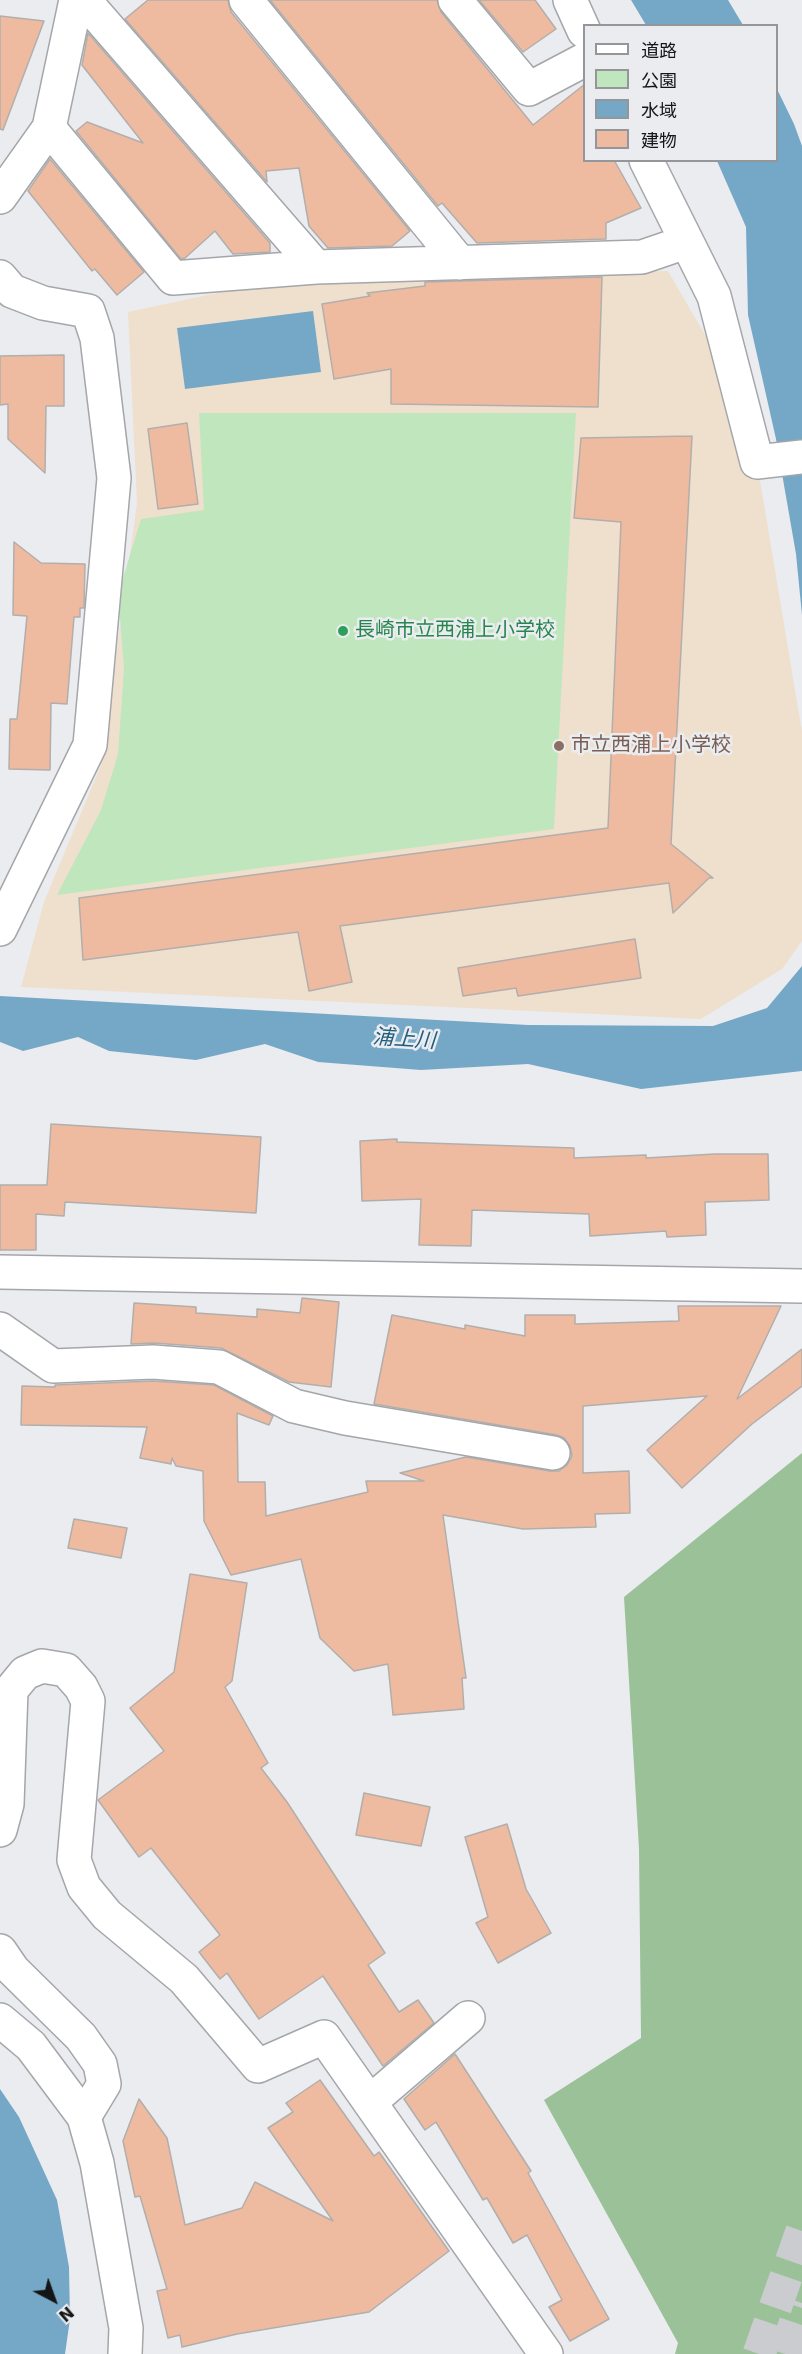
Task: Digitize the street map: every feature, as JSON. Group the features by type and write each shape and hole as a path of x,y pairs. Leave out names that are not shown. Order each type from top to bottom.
{"street":[{"path":"0,197 49,128 76,0"},
{"path":"84,0 316,267"},
{"path":"246,0 460,263"},
{"path":"455,0 529,89 583,61"},
{"path":"570,0 583,28"},
{"path":"49,128 173,278 316,267 642,256 686,243"},
{"path":"647,162 714,296 757,462 802,457"},
{"path":"0,277 12,291 43,303 88,311 97,339 114,478 90,745 0,929"},
{"path":"0,1272 802,1286"},
{"path":"0,1329 53,1366 153,1362 219,1366 294,1406 345,1418 553,1453"},
{"path":"0,1830 7,1804 11,1690 25,1673 42,1666 66,1670 81,1687 88,1701 74,1860 84,1887 107,1915 184,1979 258,2066 324,2037 546,2354"},
{"path":"0,1951 13,1970 81,2037 100,2064 104,2084 84,2117"},
{"path":"370,2102 468,2018"},
{"path":"0,2020 31,2046 84,2117 97,2163 126,2328 124,2354"}],"shaded area":[{"name":"長崎市立西浦上小学校","path":"668,271 708,340 757,462 802,732 802,941 782,969 701,1019 21,987 44,902 101,765 137,503 128,312 297,276"}],"green space":[{"name":"長崎市立西浦上小学校","path":"199,413 576,413 554,829 57,895 101,810 118,754 124,668 118,594 141,519 204,510"},
{"path":"802,1453 802,2354 675,2354 678,2343 544,2100 641,2038 639,1849 624,1597"}],"water":[{"path":"631,0 728,0 742,24 645,24"},
{"path":"778,91 802,146 802,615 796,554 776,439 748,315 746,227 717,162 778,162"},
{"path":"313,311 321,372 185,389 177,328"},
{"name":"浦上川","path":"802,966 802,1071 641,1089 528,1064 421,1070 318,1062 265,1044 196,1060 109,1051 78,1037 23,1051 0,1042 0,996 528,1025 713,1026 767,1008"},
{"path":"0,2089 19,2117 57,2200 69,2267 70,2319 65,2354 0,2354"}],"building":[{"path":"148,0 228,0 231,12 410,231 392,246 328,248 309,226 299,168 266,171 267,182 125,19"},
{"path":"270,0 437,0 441,12 533,125 583,86 583,162 615,162 641,208 606,223 606,239 477,243 442,203 438,206"},
{"path":"479,0 535,0 556,29 523,52"},
{"path":"0,16 44,21 3,130 0,129"},
{"path":"88,33 270,243 270,252 233,254 215,231 181,259 76,131 87,122 143,143 82,65"},
{"path":"50,159 144,272 117,295 95,269 92,271 28,191"},
{"path":"602,277 598,407 391,404 391,369 334,379 322,304 370,296 367,293 425,286 425,282"},
{"path":"64,355 64,406 46,406 45,473 8,439 8,404 0,405 0,356"},
{"path":"187,423 198,504 158,509 148,429"},
{"path":"692,436 671,844 713,878 709,878 673,913 669,883 340,926 352,982 309,991 298,932 83,960 79,898 608,828 621,522 574,518 581,438"},
{"path":"14,542 41,563 85,564 84,608 80,608 80,617 74,617 67,704 51,703 50,770 9,769 10,719 17,719 27,616 13,615"},
{"path":"635,939 641,978 518,996 516,988 463,996 458,968"},
{"path":"51,1124 261,1137 256,1213 65,1202 64,1216 36,1214 36,1250 0,1250 0,1185 47,1185"},
{"path":"397,1139 397,1142 574,1148 574,1158 768,1154 769,1200 705,1202 706,1235 667,1237 666,1231 590,1236 589,1214 472,1210 471,1246 419,1245 421,1199 362,1201 360,1141"},
{"path":"302,1298 339,1302 331,1387 289,1382 221,1348 154,1343 131,1344 134,1303 196,1307 196,1313 257,1317 257,1309 300,1313"},
{"path":"678,1306 781,1306 737,1399 802,1349 802,1386 752,1424 682,1488 647,1450 707,1396 583,1406 583,1473 629,1471 630,1513 595,1514 596,1527 523,1529 443,1515 466,1678 462,1678 464,1709 393,1715 388,1664 354,1671 320,1638 301,1559 231,1575 204,1521 203,1471 176,1466 172,1458 171,1464 140,1458 147,1427 21,1425 22,1386 55,1387 55,1385 153,1381 214,1385 273,1416 269,1425 237,1413 238,1482 265,1482 266,1516 368,1492 366,1481 424,1481 400,1473 466,1457 559,1471 567,1465 572,1456 570,1446 564,1438 557,1435 374,1404 392,1315 465,1329 465,1325 525,1336 525,1315 575,1315 575,1324 679,1321"},
{"path":"74,1519 127,1528 121,1558 68,1548"},
{"path":"190,1574 247,1583 232,1681 225,1687 268,1763 261,1768 287,1802 385,1953 368,1965 399,2012 418,2000 434,2023 383,2066 323,1976 259,2019 227,1973 220,1979 199,1952 220,1935 151,1848 139,1857 98,1800 164,1751 130,1708 174,1672"},
{"path":"364,1793 430,1807 421,1846 356,1835"},
{"path":"507,1824 526,1889 551,1933 498,1963 476,1923 488,1917 465,1837"},
{"path":"455,2054 531,2171 528,2173 609,2319 570,2341 549,2307 562,2300 527,2235 513,2243 487,2198 483,2200 436,2122 425,2130 404,2099"},
{"path":"320,2080 374,2156 379,2152 449,2251 369,2312 237,2334 182,2347 180,2335 168,2338 157,2291 167,2289 140,2196 135,2197 123,2141 139,2099 167,2138 185,2225 242,2208 255,2182 333,2221 268,2128 293,2112 286,2103"}],"tunnel":[{"path":"759,2354 802,2231"},
{"path":"785,2354 802,2303"}],"place":[{"name":"長崎市立西浦上小学校","path":"343,631"},
{"name":"市立西浦上小学校","path":"559,746"}]}
